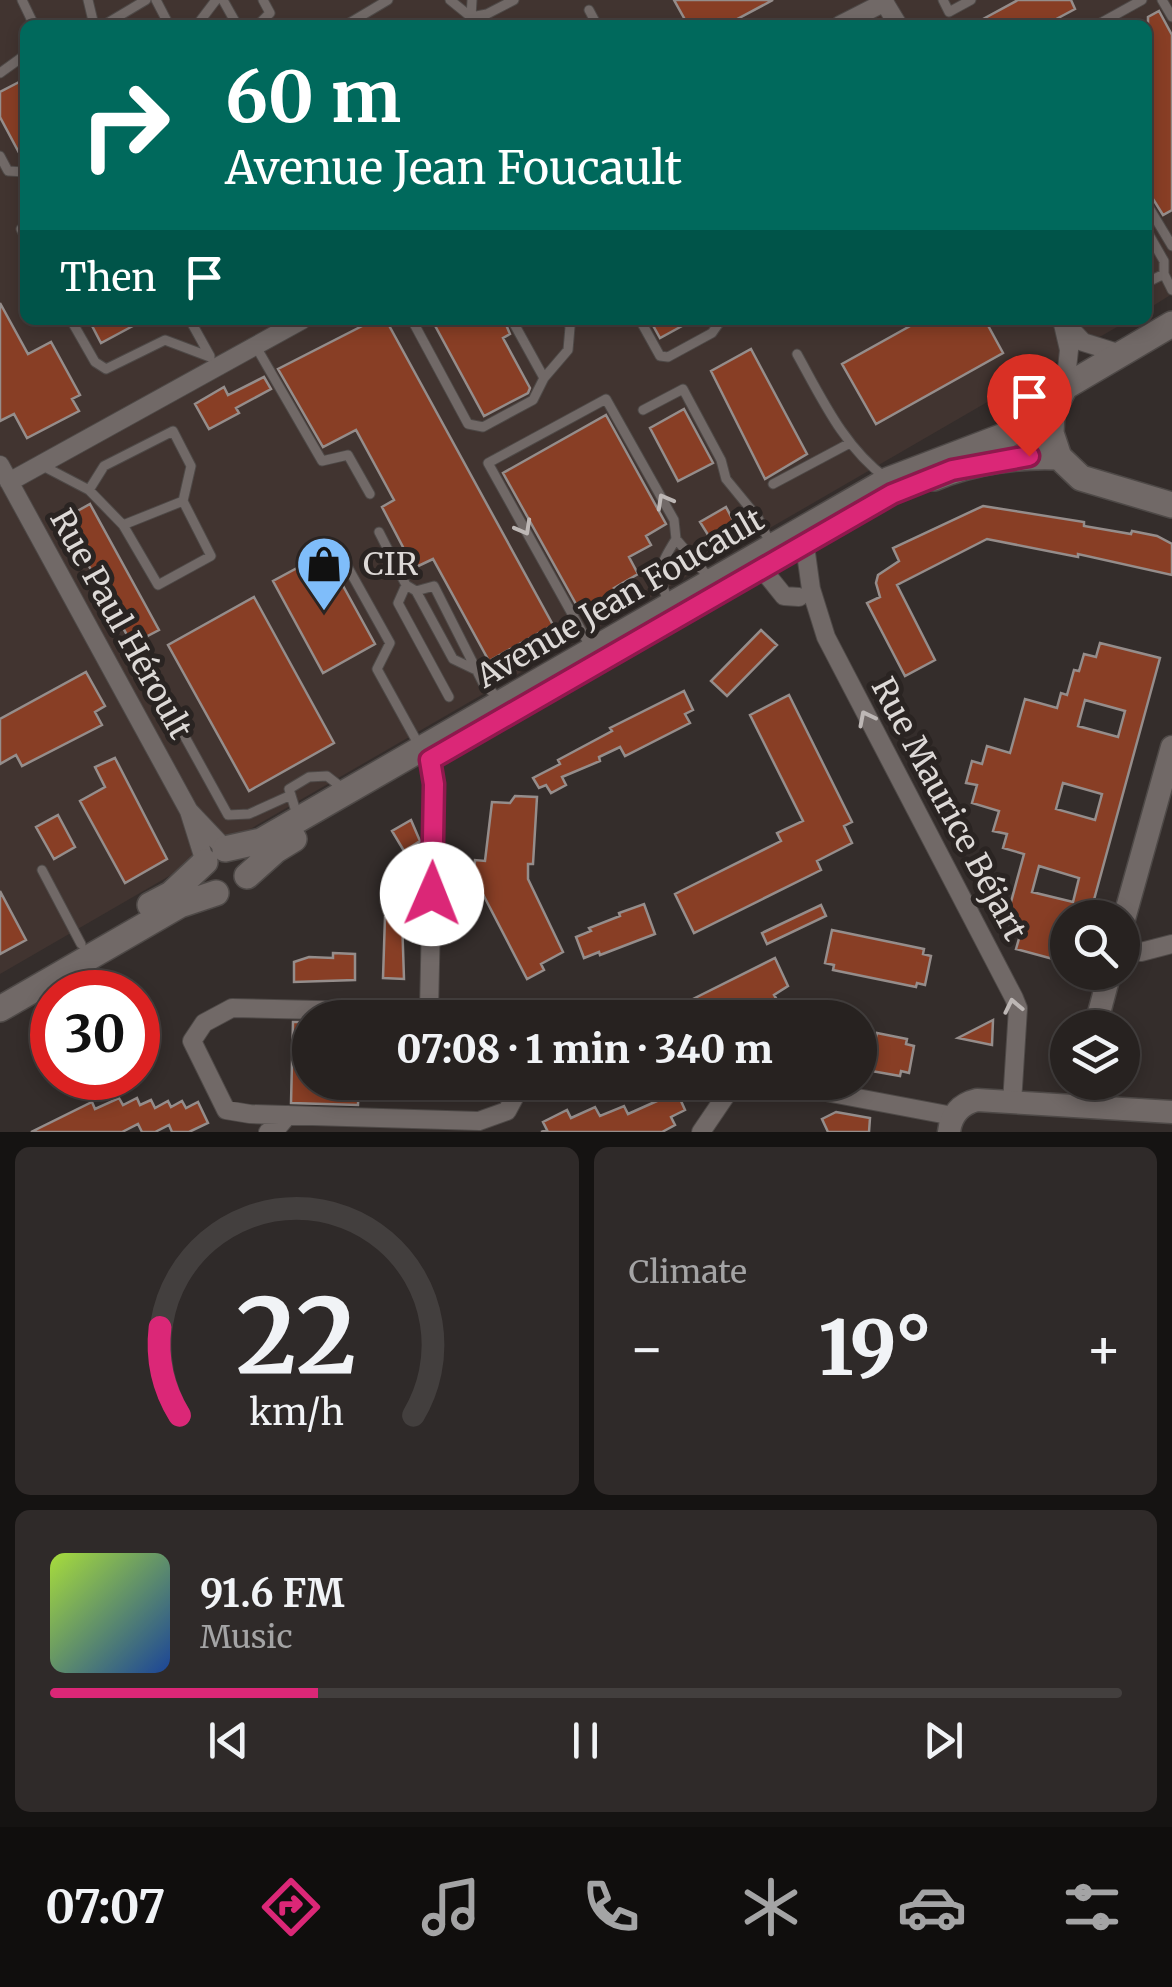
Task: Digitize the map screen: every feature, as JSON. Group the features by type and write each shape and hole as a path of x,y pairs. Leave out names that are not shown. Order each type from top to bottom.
{"main road":[{"path":"1171,505 1081,478 1060,457 1051,433 1052,412 1064,387 1172,324"},
{"name":"Avenue Jean Foucault","path":"0,990 171,894 215,856 261,841 294,808 348,792 426,755 768,559 888,480 1022,429 1052,412"},
{"name":"Avenue Jean Foucault","path":"247,876 276,850 502,703 713,582 805,546 892,494 952,470 1029,456 1060,457"},
{"path":"0,1009 180,905 216,893 236,892 247,876 242,858 215,856 203,880 216,893"}],"street":[{"path":"849,20 884,1"},
{"path":"5,474 40,465 213,362 255,346 293,325"},
{"path":"1063,325 1069,350 1064,387"},
{"path":"1067,325 1083,342 1121,354"},
{"name":"Rue Paul Héroult","path":"5,474 215,856"},
{"name":"Rue Maurice Béjart","path":"805,546 810,589 826,637 1018,1008 1012,1102"},
{"path":"768,559 784,596 799,597"},
{"path":"1129,900 1172,747"},
{"path":"426,755 434,784 430,1000"},
{"path":"1140,952 1172,944"},
{"path":"235,1132 192,1041 204,1023 232,1008 292,1009"},
{"path":"226,1110 288,1116 479,1121 506,1111 513,1100"},
{"path":"701,1132 723,1100"},
{"path":"849,1100 951,1124 960,1108 977,1100 1172,1112"},
{"path":"1074,1106 1076,1100"},
{"path":"268,1132 288,1116"}],"lane":[{"path":"112,20 146,0"},
{"path":"202,20 220,0"},
{"path":"354,20 388,0"},
{"path":"450,0 471,17 488,14 514,0"},
{"path":"471,17 472,0"},
{"path":"943,0 950,12 971,0"},
{"path":"1107,20 1142,0"},
{"path":"1162,0 1172,17"},
{"path":"589,10 594,20"},
{"path":"0,156 8,170 20,171"},
{"path":"1152,213 1172,246"},
{"path":"1152,240 1164,261 1164,274 1172,290"},
{"path":"1152,280 1164,274"},
{"path":"75,325 95,362 106,369 165,340 213,362"},
{"path":"193,325 213,362"},
{"path":"415,325 468,424 483,427 533,400 544,378 568,350 568,325"},
{"path":"515,325 544,378"},
{"path":"643,325 660,356 668,358 712,333 718,325"},
{"path":"255,346 322,461 348,455 370,494"},
{"path":"797,354 850,443 863,461 888,480"},
{"path":"643,410 683,389 721,460 726,479 758,518 768,559"},
{"path":"593,652 488,464 606,399 674,520 676,540 713,582"},
{"path":"40,465 89,490 123,526 158,586 211,556 183,501 192,466 172,431 104,466 89,490"},
{"path":"773,484 850,443"},
{"path":"123,526 183,501"},
{"path":"379,532 453,659 476,670"},
{"path":"671,606 660,582 662,562 676,540"},
{"path":"337,548 390,643 377,669 426,755"},
{"path":"449,697 398,603 411,588 434,586 482,682 502,703"},
{"path":"482,682 550,646"},
{"path":"180,728 228,815 294,808"},
{"path":"42,870 81,944"}],"shaded area":[{"path":"0,0 1172,0 1172,294 1152,306 1152,20 20,20 20,325 1120,325 0,974"}],"building":[{"path":"674,0 773,0 735,20 685,20"},
{"path":"1018,0 1071,0 1075,9 1054,20 981,20"},
{"path":"1159,11 1172,35 1172,210 1163,215 1152,197 1152,20 1148,17"},
{"path":"20,82 20,155 0,117 0,92"},
{"path":"0,303 28,354 51,342 80,395 72,399 79,411 27,438 14,414 0,421"},
{"path":"92,325 135,325 101,343"},
{"path":"364,325 389,325 553,625 489,661 433,559 414,568 382,507 394,500 356,430 323,447 278,369"},
{"path":"435,325 506,325 510,334 503,338 530,388 528,393 484,416"},
{"path":"653,325 684,325 660,338"},
{"path":"912,325 988,325 1003,353 876,424 842,364"},
{"path":"751,349 807,454 765,479 711,371"},
{"path":"264,377 271,389 236,408 239,413 209,429 195,404 224,387 228,395"},
{"path":"684,409 713,463 678,481 650,428"},
{"path":"606,415 666,524 646,536 651,545 629,557 638,574 581,613 503,473"},
{"path":"90,504 159,630 132,644 63,519"},
{"path":"983,506 1157,536 1172,544 1172,575 987,539 897,585 935,660 905,676 867,603 880,597 878,575 899,561 893,548"},
{"path":"726,507 735,524 710,538 700,522"},
{"name":"CIR","path":"325,553 375,644 323,673 273,581"},
{"path":"254,597 334,743 249,791 168,645"},
{"path":"761,630 777,645 727,696 711,681"},
{"path":"1100,643 1160,658 1094,900 1074,900 1079,878 1039,866 1032,892 1065,900 1050,900 1050,958 1016,949 1020,935 1008,931 1013,914 1008,913 1024,854 1003,848 1007,834 993,831 999,811 972,803 977,785 966,783 972,761 982,764 987,746 1010,753 1025,699 1057,708 1061,693 1067,695 1074,670 1079,671 1084,654 1096,657","holes":["1085,700 1125,711 1118,737 1078,726","1063,783 1102,794 1095,820 1056,809"]},
{"path":"86,672 105,706 95,712 102,725 22,766 16,755 0,764 0,719"},
{"path":"684,691 693,710 685,714 690,723 625,756 620,747 599,757 600,761 562,777 566,785 551,793 546,785 539,788 533,778 560,764 558,760 612,731 610,728"},
{"path":"789,695 852,822 844,826 852,843 817,861 821,870 694,933 675,894 781,841 777,833 803,821 750,715"},
{"path":"115,758 167,859 125,883 80,801 105,787 95,767"},
{"path":"515,796 537,797 533,864 528,864 528,879 563,952 541,964 544,970 527,979 474,877 475,860 485,861 492,802 510,803"},
{"path":"58,815 75,847 54,859 36,827"},
{"path":"411,820 420,841 404,851 392,831"},
{"path":"0,891 26,940 0,954"},
{"path":"644,904 655,934 584,958 576,937"},
{"path":"821,905 826,916 767,944 762,933"},
{"path":"385,917 402,918 404,979 383,978"},
{"path":"832,930 924,949 923,954 931,956 925,985 917,983 916,987 833,970 834,965 825,963"},
{"path":"333,953 355,954 355,980 294,982 294,962 309,957 333,958"},
{"path":"775,958 788,986 774,995 777,1000 691,1000"},
{"path":"993,1020 992,1045 958,1038"},
{"path":"877,1033 907,1039 906,1044 914,1046 909,1073 901,1071 900,1076 877,1072"},
{"path":"292,1062 292,1100 358,1100 358,1105 291,1103"},
{"path":"115,1100 123,1105 138,1100 140,1105 151,1100 155,1108 168,1101 171,1107 182,1101 186,1108 198,1102 208,1123 189,1132 172,1132 169,1125 155,1132 142,1132 138,1124 122,1132 31,1132 92,1102 95,1109"},
{"path":"659,1100 681,1100 685,1110 671,1117 675,1125 662,1132 541,1132 547,1130 543,1122 567,1110 571,1118 595,1107 600,1116 624,1106 628,1114"},
{"path":"836,1112 870,1118 869,1132 828,1132 822,1119"}],"place":[{"name":"CIR","path":"324,613"}],"route":[{"path":"432,894 434,784 430,760 892,494 952,470 1029,456"}]}
